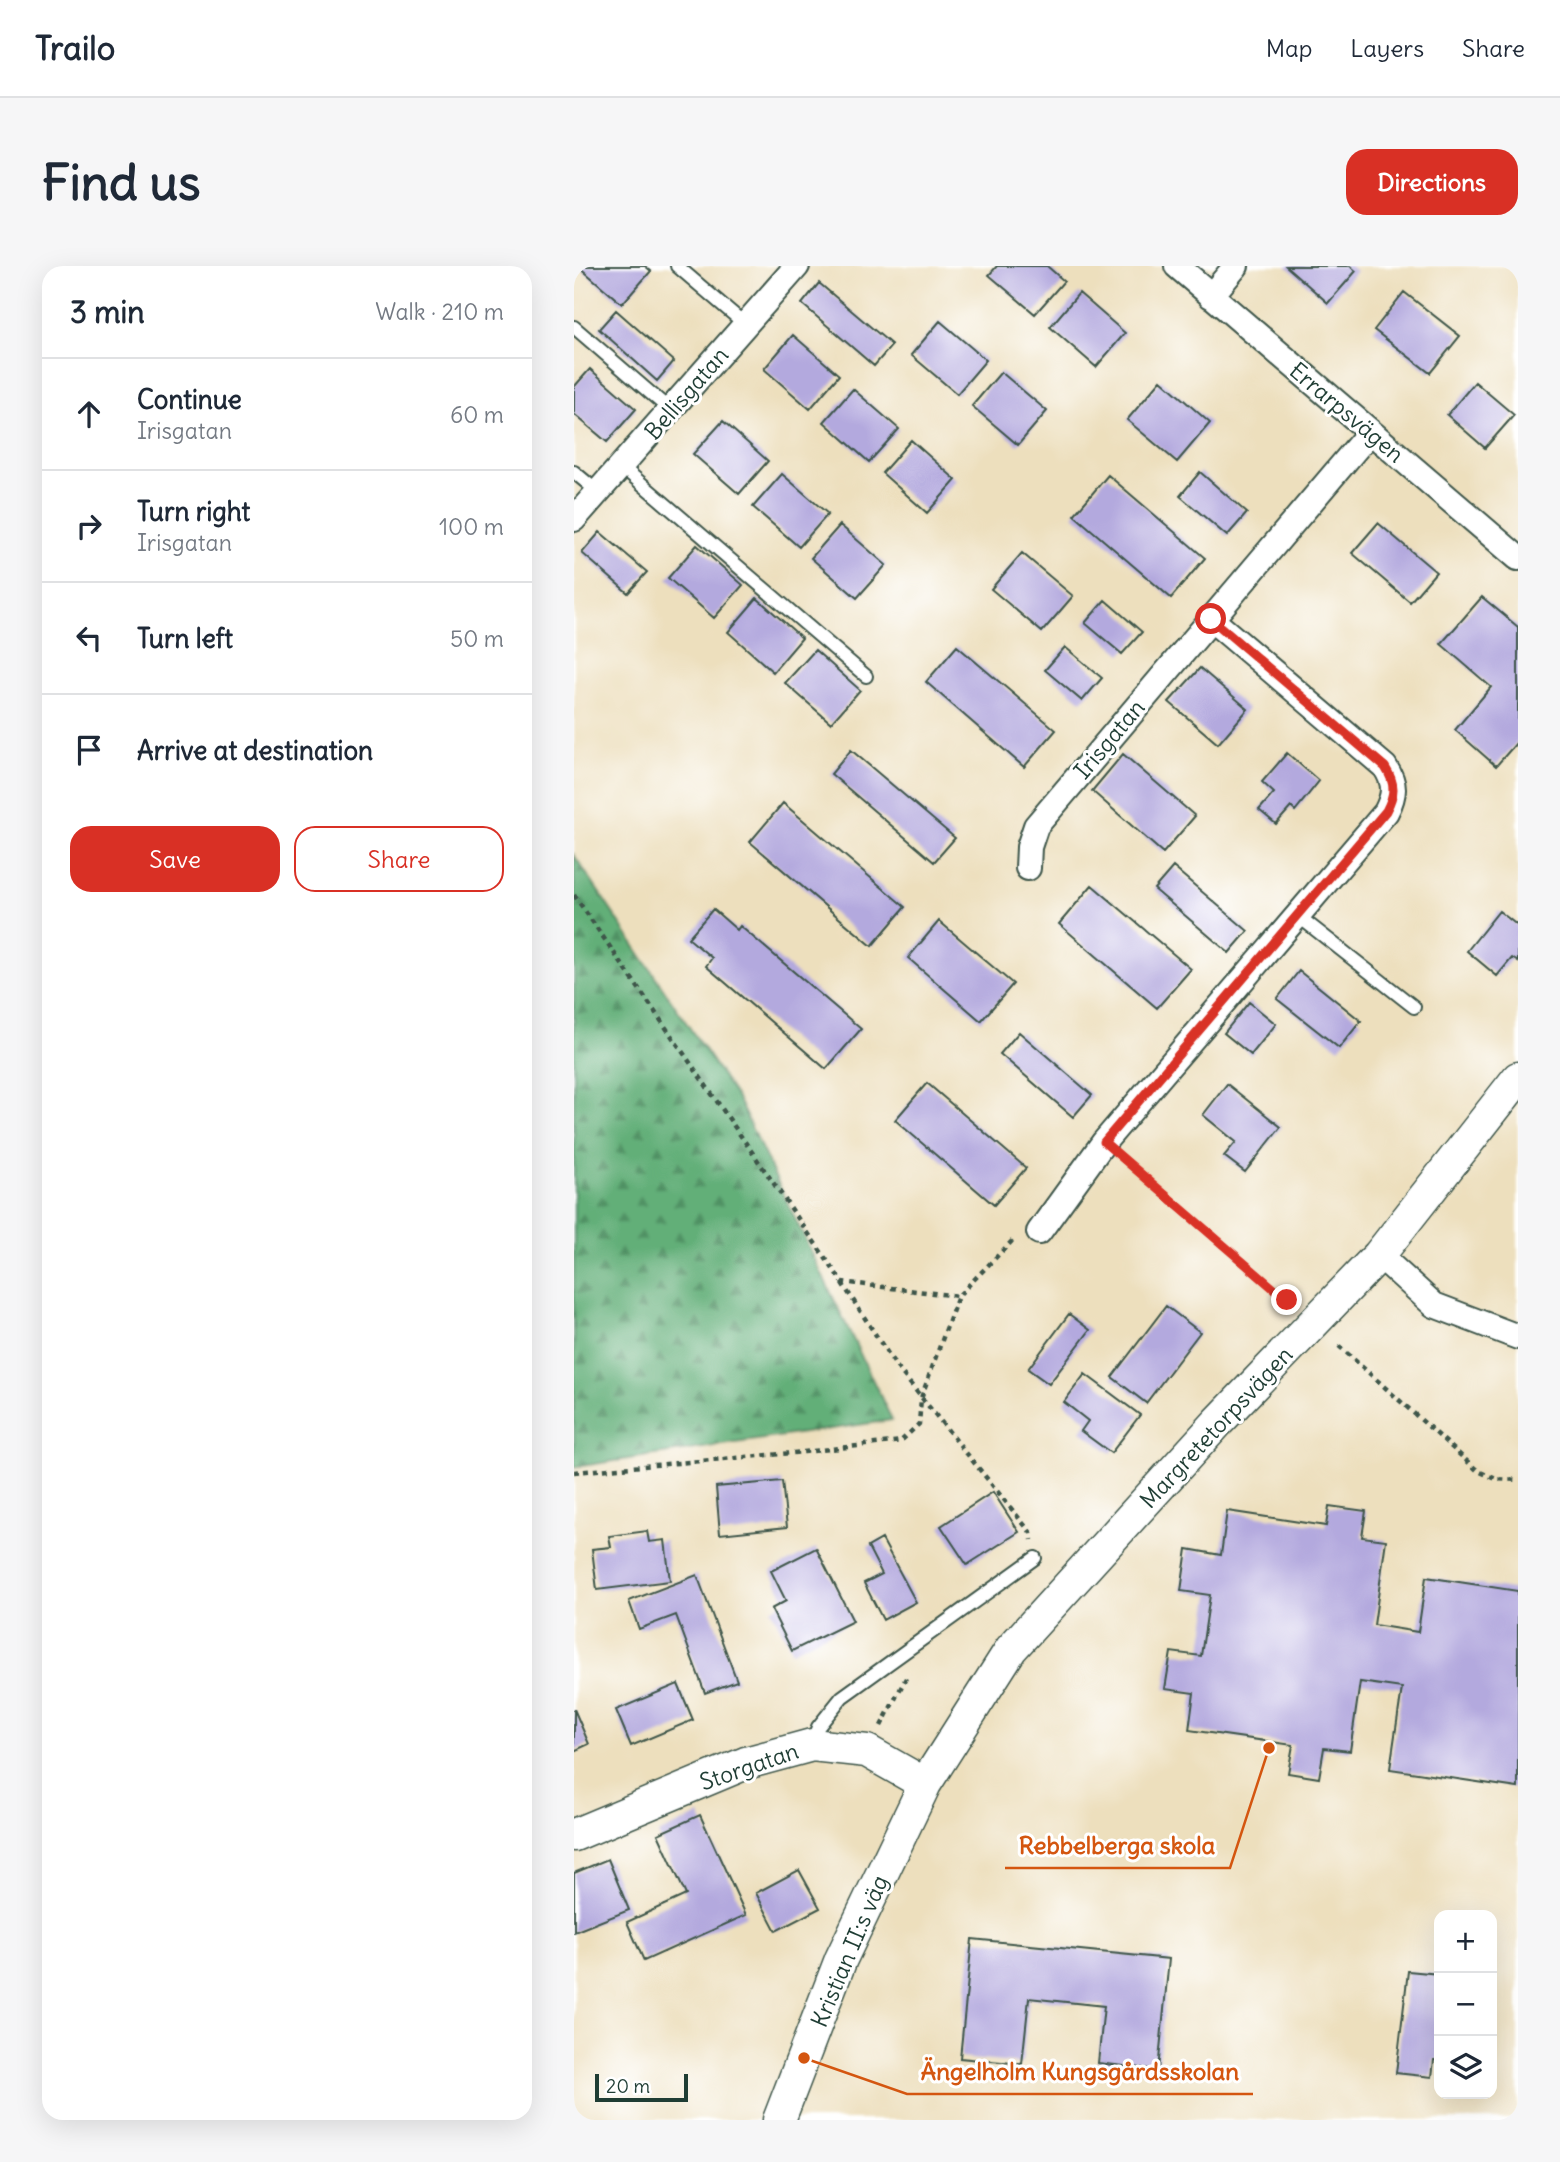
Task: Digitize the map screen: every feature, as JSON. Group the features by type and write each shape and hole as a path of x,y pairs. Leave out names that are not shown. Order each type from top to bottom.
{"street":[{"name":"Bellisgatan","path":"574,519 797,266"},
{"name":"Errarpsvägen","path":"1177,266 1518,558"},
{"path":"1211,296 1236,266"},
{"name":"Irisgatan","path":"1028,868 1029,847 1036,826 1370,432"},
{"path":"1039,1232 1104,1142 1386,811 1394,789 1393,779 1385,767 1211,619"},
{"name":"Margretetorpsvägen","path":"925,1784 1011,1649 1218,1422 1379,1255 1518,1077"},
{"path":"1379,1255 1434,1305 1518,1337"},
{"name":"Storgatan","path":"574,1835 746,1763 812,1745 867,1751 925,1784"},
{"name":"Kristian II:s väg","path":"779,2120 841,1959 925,1784"}],"lane":[{"path":"677,266 746,325"},
{"path":"574,327 670,410"},
{"path":"621,466 866,676"},
{"path":"574,472 598,492"},
{"path":"1297,915 1414,1007"},
{"path":"812,1745 818,1727 842,1697 1035,1558"}],"path":[{"path":"574,895 842,1282 895,1366 1031,1533 1035,1558"},
{"path":"1104,1142 1287,1300"},
{"path":"574,1472 901,1441 919,1424 921,1398 958,1296 1017,1236 1039,1232"},
{"path":"842,1282 958,1296"},
{"path":"1339,1346 1478,1471 1496,1479 1518,1480"},
{"path":"867,1751 907,1677 916,1644"}],"green space":[{"path":"574,855 738,1100 892,1420 574,1467"}],"building":[{"path":"578,266 645,266 651,271 622,304"},
{"path":"997,266 1047,266 1064,281 1035,314 989,275"},
{"path":"1286,266 1350,266 1356,271 1328,303"},
{"path":"819,283 892,345 874,366 802,304"},
{"path":"1404,292 1460,336 1430,373 1374,330"},
{"path":"1079,293 1125,333 1096,367 1050,327"},
{"path":"616,310 674,361 657,381 599,329"},
{"path":"940,321 986,360 957,394 911,355"},
{"path":"793,335 839,375 810,409 764,369"},
{"path":"590,369 636,409 607,442 574,414 574,387"},
{"path":"1001,372 1047,411 1018,445 972,406"},
{"path":"1161,380 1210,423 1177,462 1127,420"},
{"path":"1475,382 1514,415 1485,448 1447,415"},
{"path":"853,389 899,429 869,462 824,422"},
{"path":"723,421 768,461 739,494 693,454"},
{"path":"911,440 956,480 927,513 882,473"},
{"path":"1200,472 1247,513 1227,536 1180,496"},
{"path":"782,474 828,514 799,547 753,507"},
{"path":"1108,475 1205,558 1171,598 1074,515"},
{"path":"1378,523 1436,572 1410,602 1352,553"},
{"path":"840,525 886,565 857,598 811,558"},
{"path":"600,532 647,572 628,593 582,553"},
{"path":"697,545 743,585 714,618 668,578"},
{"path":"1022,553 1073,596 1042,632 991,589"},
{"path":"1482,597 1518,627 1518,741 1496,766 1455,730 1491,687 1441,644"},
{"path":"757,598 802,638 773,672 728,632"},
{"path":"1105,600 1142,632 1122,654 1085,623"},
{"path":"957,646 1056,730 1024,767 926,682"},
{"path":"1065,647 1102,678 1082,701 1045,670"},
{"path":"815,650 860,690 831,723 785,683"},
{"path":"1200,668 1248,709 1218,744 1169,702"},
{"path":"851,750 955,838 934,862 831,774"},
{"path":"1287,753 1319,781 1295,811 1291,807 1276,824 1259,810 1274,793 1262,782"},
{"path":"1123,754 1195,816 1163,853 1092,791"},
{"path":"783,803 905,907 872,946 750,842"},
{"path":"1173,867 1248,931 1229,953 1154,889"},
{"path":"1092,885 1191,969 1157,1008 1059,924"},
{"path":"713,909 737,930 740,926 861,1029 826,1069 706,966 712,958 688,938"},
{"path":"1499,911 1518,926 1518,962 1512,958 1497,976 1467,951"},
{"path":"939,921 1013,984 981,1021 908,958"},
{"path":"1299,971 1361,1021 1339,1048 1277,999"},
{"path":"1249,1002 1276,1024 1251,1055 1224,1033"},
{"path":"1019,1032 1092,1095 1073,1117 1000,1054"},
{"path":"927,1083 1026,1168 994,1205 895,1120"},
{"path":"1227,1084 1281,1127 1245,1172 1224,1156 1236,1142 1203,1115"},
{"path":"1166,1306 1200,1332 1146,1403 1112,1377"},
{"path":"1069,1314 1090,1330 1049,1384 1028,1369"},
{"path":"1085,1374 1140,1415 1111,1453 1081,1431 1088,1421 1064,1402"},
{"path":"782,1481 787,1527 720,1534 716,1487"},
{"path":"993,1492 1019,1532 967,1565 941,1526"},
{"path":"1329,1506 1366,1511 1362,1537 1386,1540 1374,1625 1418,1632 1426,1577 1518,1591 1518,1788 1390,1769 1402,1688 1360,1682 1350,1751 1324,1748 1319,1778 1288,1773 1293,1745 1189,1730 1194,1693 1165,1689 1171,1652 1201,1656 1210,1595 1181,1591 1187,1549 1221,1555 1227,1511 1326,1526"},
{"path":"647,1531 649,1542 665,1540 670,1581 597,1590 592,1549 611,1547 609,1536"},
{"path":"882,1539 916,1602 883,1620 864,1583 882,1574 868,1547"},
{"path":"816,1548 853,1621 792,1651 771,1609 786,1601 771,1571"},
{"path":"697,1575 737,1681 705,1693 676,1615 639,1629 629,1601"},
{"path":"678,1684 693,1720 631,1746 616,1710"},
{"path":"574,1709 589,1744 574,1751"},
{"path":"700,1815 746,1915 644,1961 627,1922 686,1895 658,1834"},
{"path":"608,1859 629,1910 574,1932 574,1873"},
{"path":"799,1870 820,1908 776,1931 756,1893"},
{"path":"972,1939 1169,1959 1158,2070 1098,2063 1104,2006 1029,1998 1022,2064 960,2058"},
{"path":"1408,1971 1434,1974 1432,2077 1396,2073"}],"place":[{"name":"Rebbelberga skola","path":"1269,1748"},
{"name":"Ängelholm Kungsgårdsskolan","path":"804,2058"}],"route":[{"path":"1211,619 1385,767 1393,779 1392,800 1386,811 1104,1142 1287,1300"}]}
